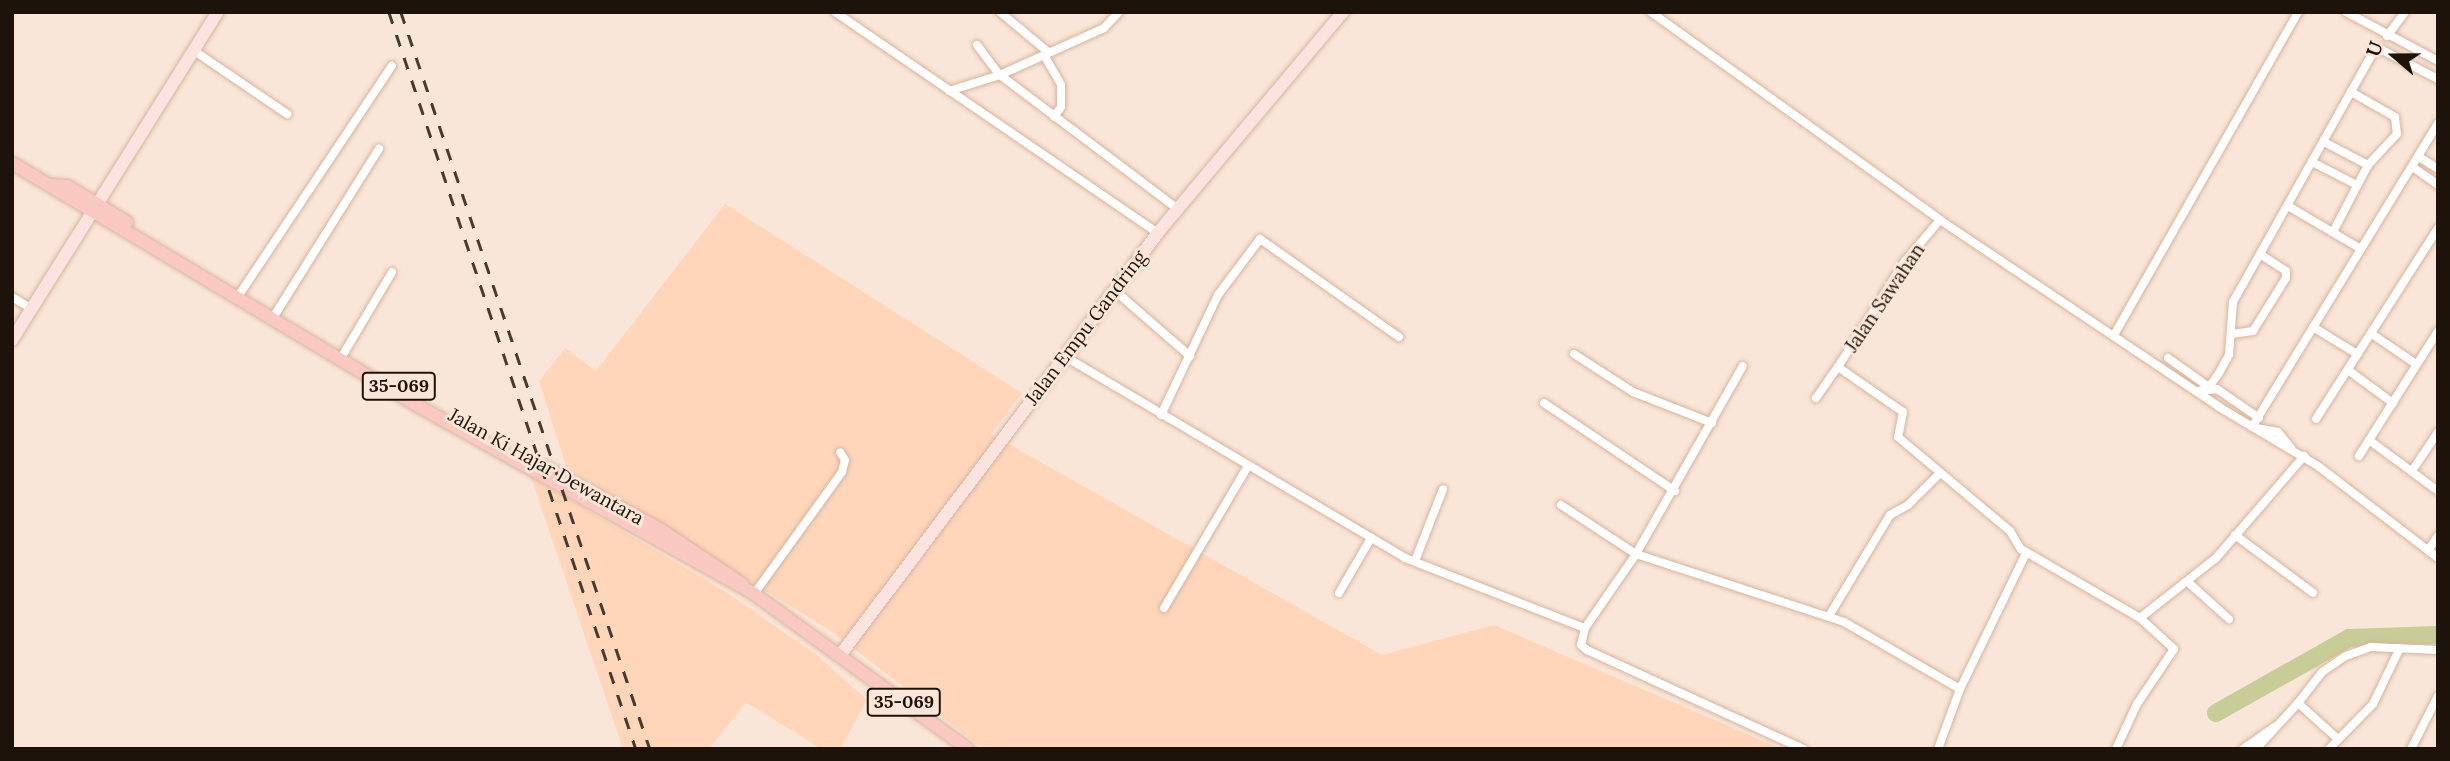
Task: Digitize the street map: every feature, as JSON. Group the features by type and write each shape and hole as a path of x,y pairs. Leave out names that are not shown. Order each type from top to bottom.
{"main road":[{"path":"12,340 218,12"},
{"name":"Jalan Empu Gandring","path":"841,654 1160,230 1343,12"},
{"name":"Jalan Ki Hajar Dewantara","path":"12,163 51,184 67,186 94,207 421,407 722,580 750,592"},
{"name":"Jalan Ki Hajar Dewantara","path":"94,207 344,353 660,529 724,570 750,592 841,654 968,749"}],"street":[{"path":"835,12 1160,230"},
{"path":"1000,12 1046,54 1061,85 1061,107 1054,117"},
{"path":"1107,12 1109,22"},
{"path":"953,90 1000,75 1046,54 1109,22 1119,12"},
{"path":"1651,12 1940,220 2253,428 2278,432 2292,450 2304,456 2430,549 2438,558"},
{"path":"2114,335 2298,12"},
{"path":"2346,12 2386,36 2437,59"},
{"path":"2386,36 2405,12"},
{"path":"976,45 1000,75 1178,209"},
{"path":"193,50 287,114"},
{"path":"2196,391 2209,387 2229,355 2233,302 2374,51 2382,50 2438,79"},
{"path":"241,292 392,66"},
{"path":"2333,233 2368,165 2391,145 2398,126 2395,117 2351,92"},
{"path":"2253,428 2361,249 2414,168 2438,124"},
{"path":"2323,142 2368,165"},
{"path":"276,313 379,149"},
{"path":"2419,157 2438,169"},
{"path":"2312,162 2357,185"},
{"path":"2414,168 2438,185"},
{"path":"2288,206 2361,249"},
{"name":"Jalan Sawahan","path":"1940,220 1905,261 1838,368 1903,412 1898,437 1938,475 2010,531 2020,548 2140,618 2174,653 2137,704 2116,749"},
{"path":"2316,419 2438,228"},
{"path":"1161,415 1218,295 1261,239 1399,337"},
{"path":"2232,334 2253,331 2286,278 2286,271 2260,254"},
{"path":"344,353 392,272"},
{"path":"1114,289 1189,356"},
{"path":"12,297 32,309"},
{"path":"2313,327 2357,354"},
{"path":"2359,456 2437,332"},
{"path":"2372,334 2416,364"},
{"path":"1574,354 1633,392 1712,423"},
{"path":"1064,356 1371,538 1415,561 1585,628"},
{"path":"2168,358 2259,418"},
{"path":"1743,366 1675,491 1585,628 1581,645 1802,749"},
{"path":"1816,398 1838,368"},
{"path":"2348,370 2393,403"},
{"path":"1545,403 1675,491"},
{"path":"2412,471 2438,432"},
{"path":"2369,440 2438,491"},
{"path":"750,592 842,472 845,460 841,452"},
{"path":"2140,618 2184,587 2235,535 2304,456"},
{"path":"1164,608 1248,466"},
{"path":"1829,616 1847,580 1900,509 1938,475"},
{"path":"1415,561 1443,489"},
{"path":"1561,505 1636,554 1829,616 1960,689"},
{"path":"2235,535 2313,593"},
{"path":"2430,549 2438,536"},
{"path":"1339,593 1371,538"},
{"path":"1938,749 1960,689 2020,548"},
{"path":"2184,587 2229,619"},
{"path":"2256,749 2322,672 2346,656 2371,647 2438,650"},
{"path":"2329,749 2373,704 2400,648"},
{"path":"2411,749 2438,696"},
{"path":"2298,703 2338,739"},
{"path":"2243,749 2276,727"}],"shaded area":[{"path":"725,204 1022,393 991,434 1382,655 1494,625 1782,749 984,749 831,631 567,469 539,381 565,348 596,371"},
{"path":"531,477 723,590 818,656 867,700 840,749 821,749 746,702 709,749 623,749"}],"waterway":[{"path":"2216,713 2349,638 2438,635"}],"railway":[{"path":"389,12 636,749"},
{"path":"401,12 650,749"}]}
